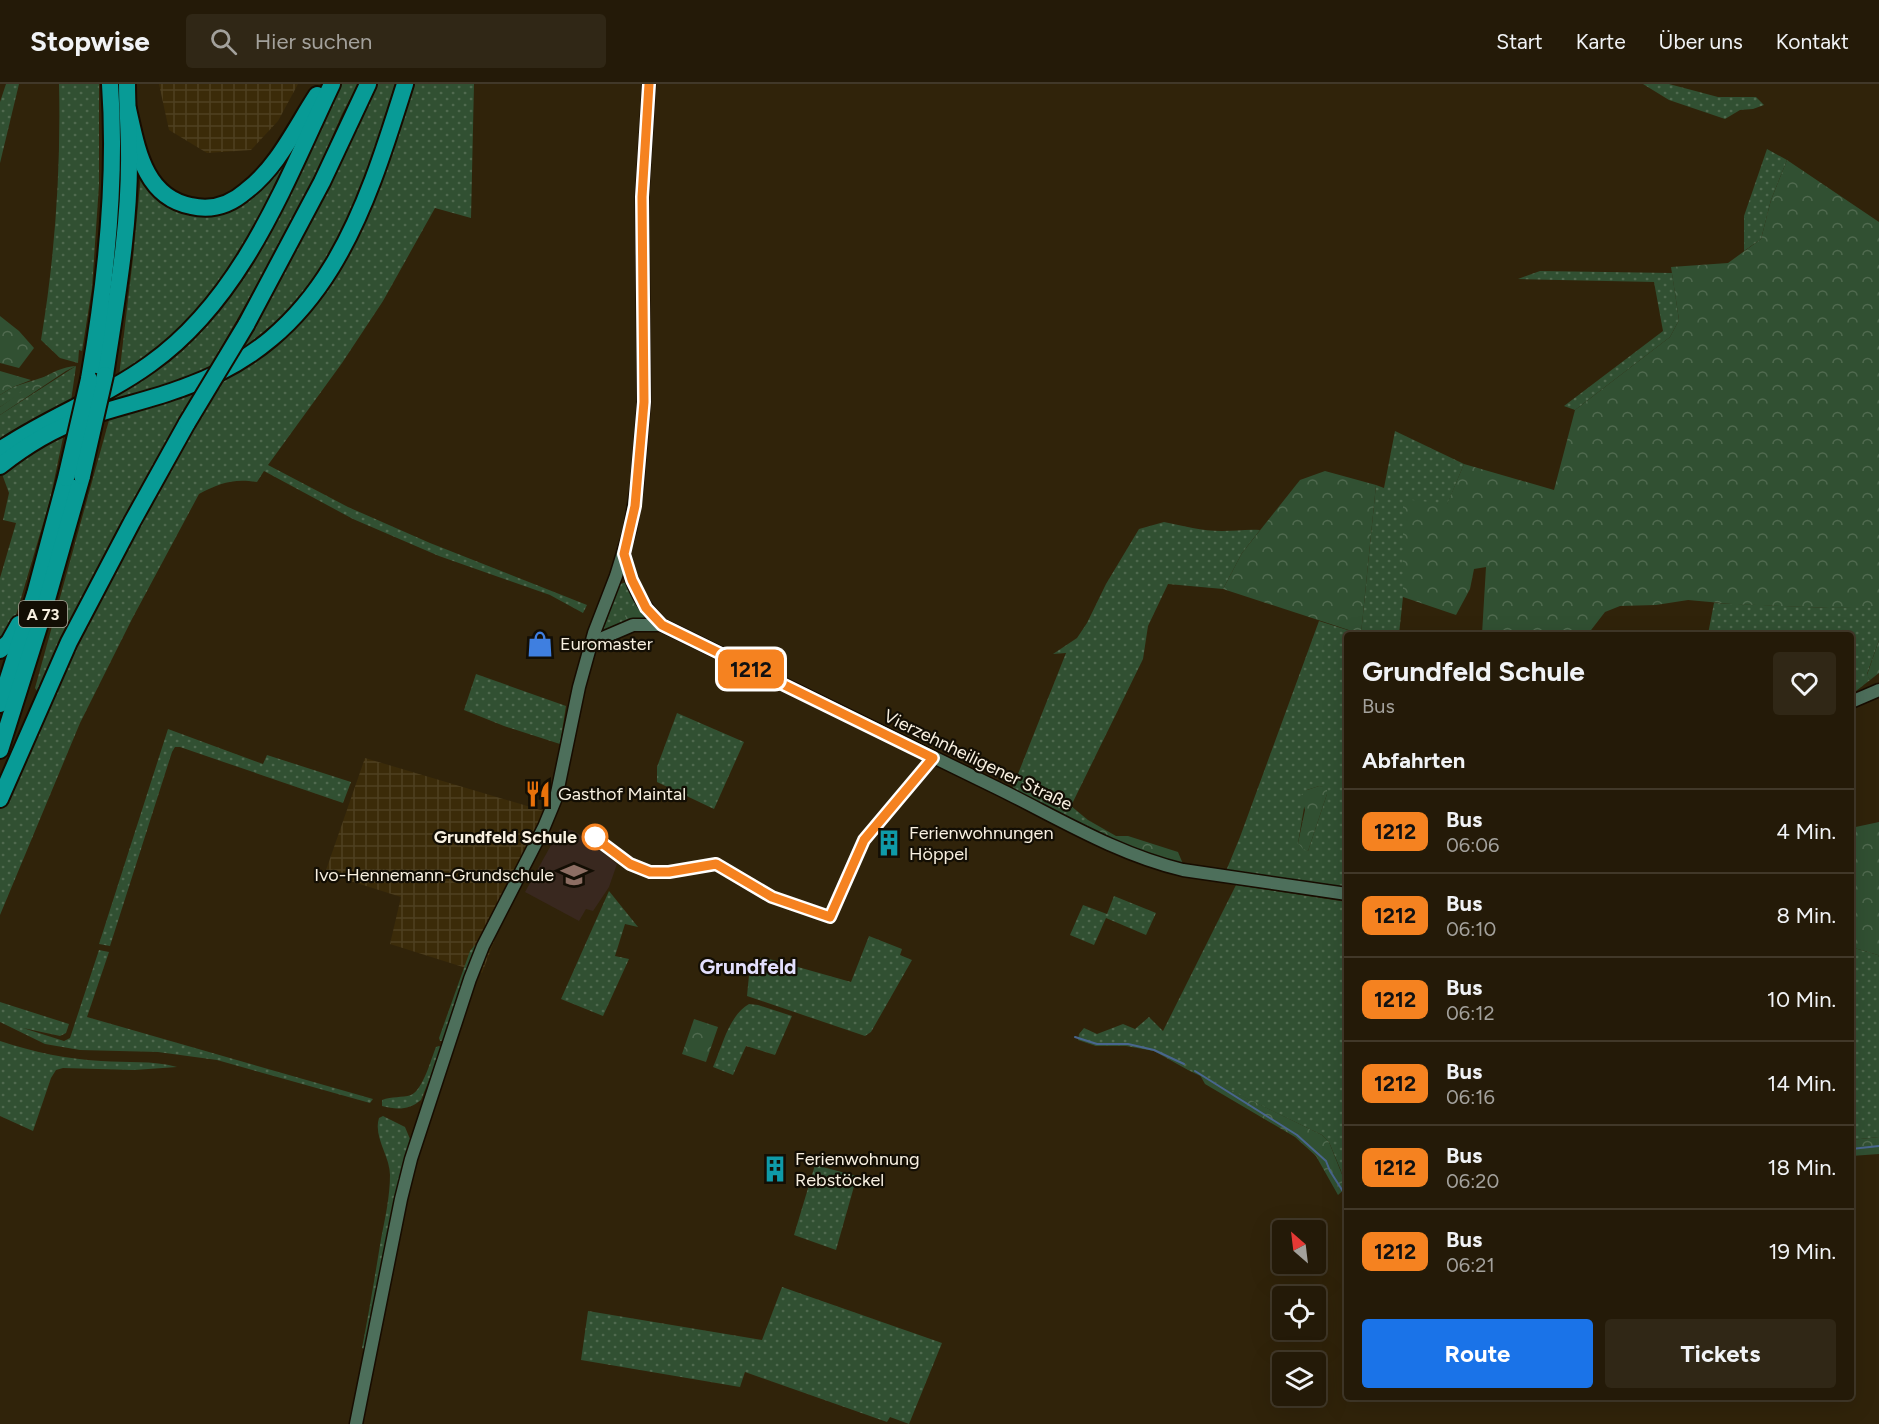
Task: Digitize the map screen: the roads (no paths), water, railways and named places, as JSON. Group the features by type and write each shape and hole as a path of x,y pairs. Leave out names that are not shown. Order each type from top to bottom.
{"highway":[{"name":"A 73","path":"97,377 109,223 110,84"},
{"name":"A 73","path":"0,750 42,617 119,285 129,154 127,84"},
{"path":"128,109 139,153 148,176 156,188 168,199 182,205 215,208 247,191 262,176 324,84"},
{"path":"0,450 24,433 133,376 180,340 201,319 236,272 254,243 332,84"},
{"path":"0,799 69,642 110,561 187,423 246,325 322,182 368,84"},
{"path":"0,466 38,441 80,419 180,390 214,376 263,346 286,327 327,276 356,225 380,163 405,84"},
{"name":"A 73","path":"0,704 74,477"},
{"path":"0,650 9,642 35,594"}],"main road":[{"path":"356,1424 404,1189 428,1105 483,946 544,827 556,798 579,687 591,643 624,554 630,530 637,486 644,402 642,197 649,84"},
{"path":"624,554 632,580 646,608 662,625"},
{"path":"591,643 633,625 662,625"},
{"name":"Vierzehnheiligener Straße","path":"662,625 1109,846 1157,864 1183,870 1344,894"},
{"path":"1854,701 1879,690"}],"waterway":[{"path":"1075,1037 1097,1044 1128,1044 1154,1050 1184,1064"},
{"path":"1195,1071 1297,1135 1326,1161 1344,1193"},
{"path":"1854,1149 1879,1146"}],"place":[{"name":"Euromaster","path":"540,644"},
{"name":"Gasthof Maintal","path":"538,794"},
{"name":"Grundfeld Schule","path":"595,837"},
{"name":"Ferienwohnungen Höppel","path":"889,843"},
{"name":"Ivo-Hennemann-Grundschule","path":"574,875"},
{"name":"Ferienwohnung Rebstöckel","path":"775,1169"}],"district":[{"name":"Grundfeld","path":"748,966"}]}
